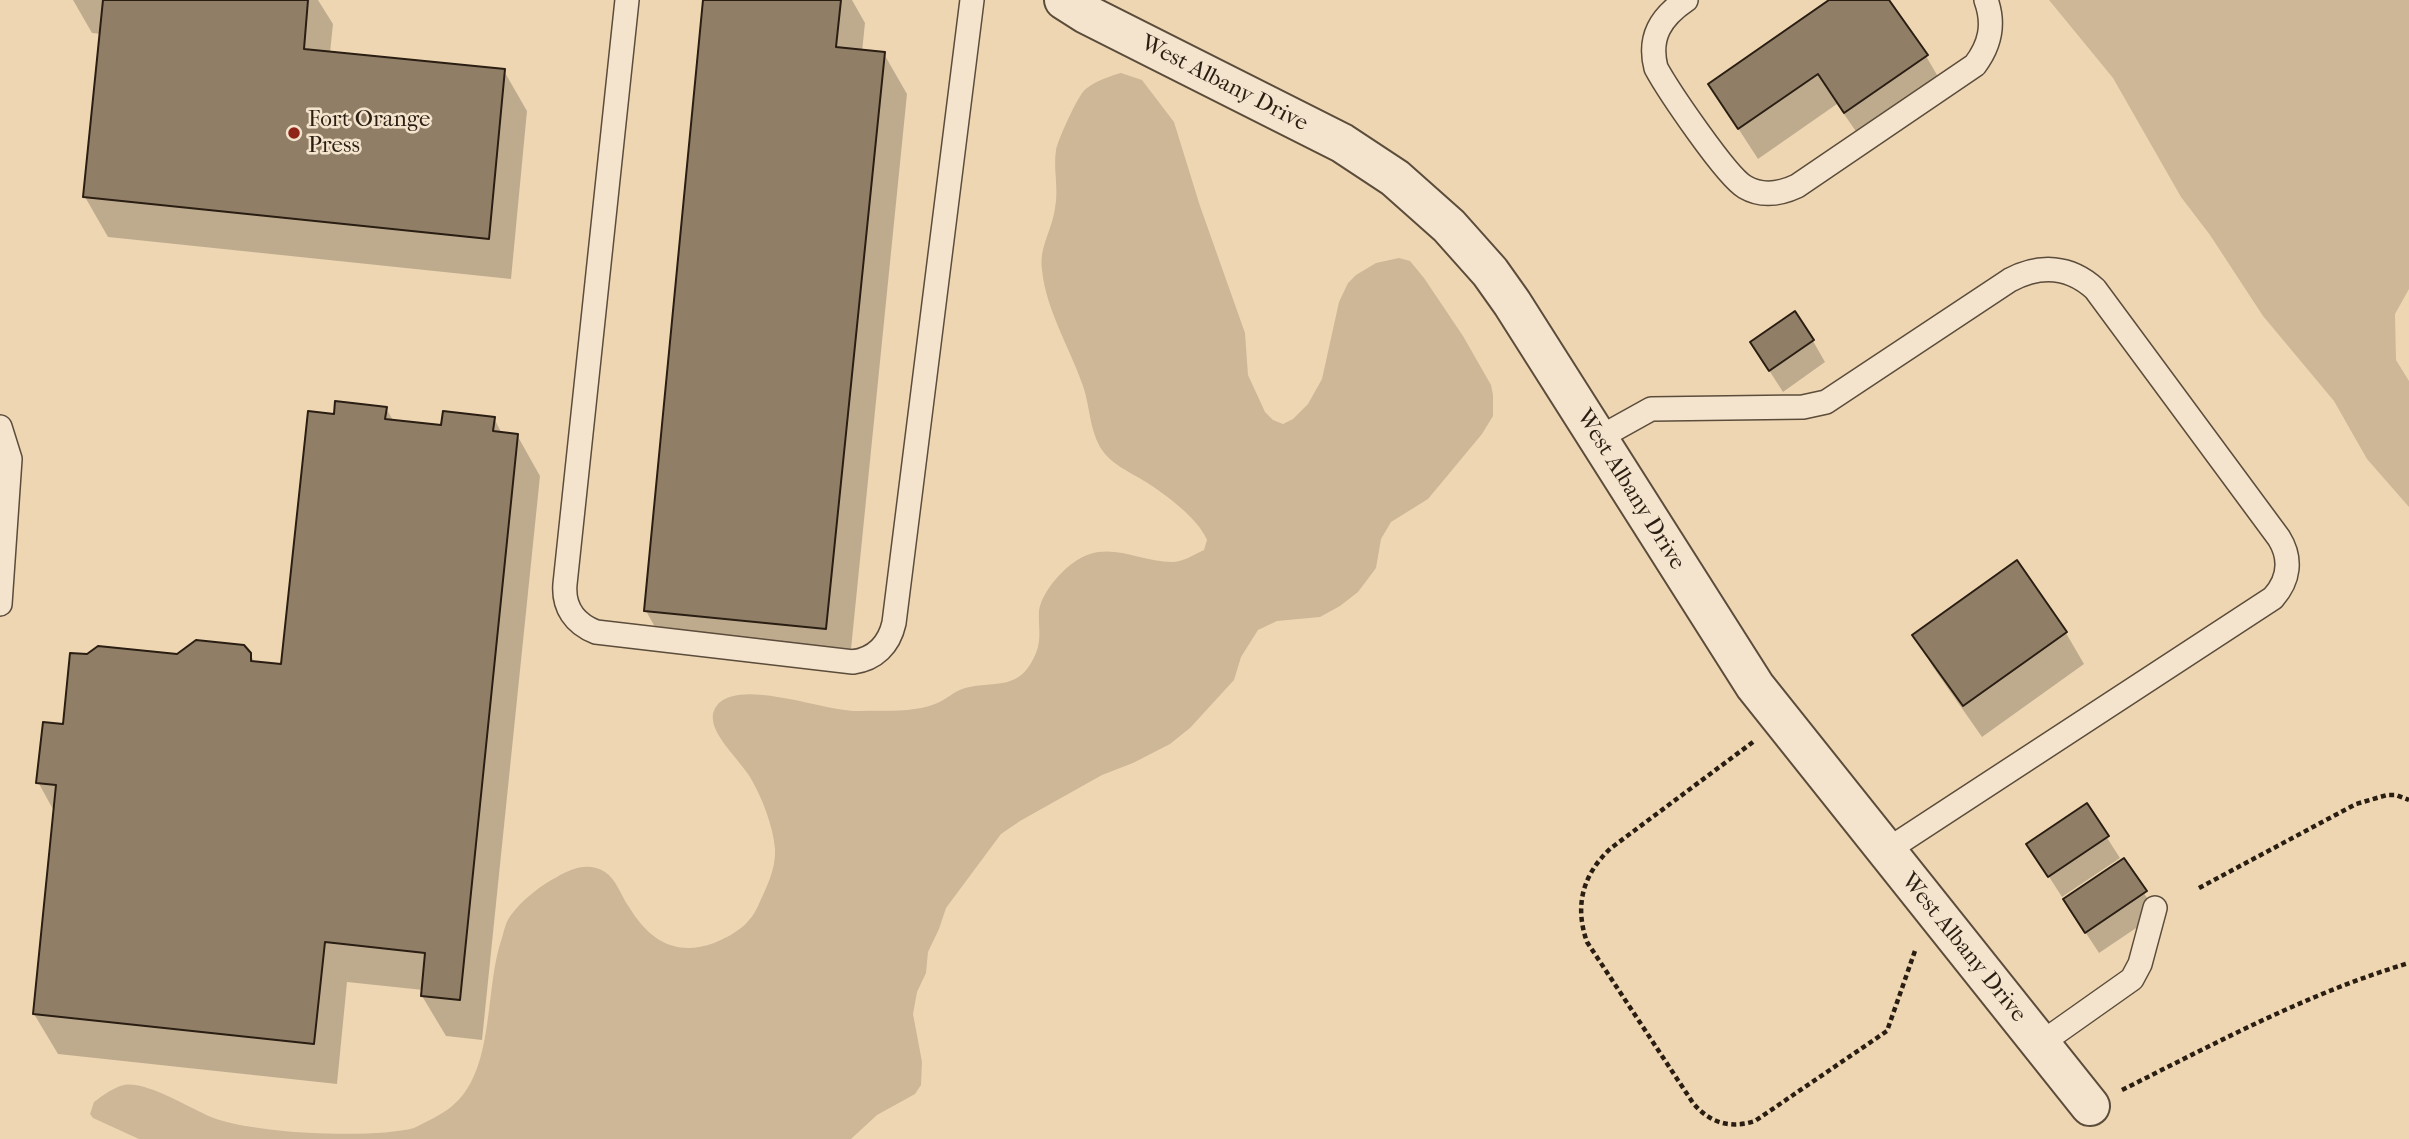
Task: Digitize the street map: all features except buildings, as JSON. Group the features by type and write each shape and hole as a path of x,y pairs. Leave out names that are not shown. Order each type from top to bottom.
{"street":[{"name":"West Albany Drive","path":"1064,0 1098,20 1342,143 1395,178 1449,226 1490,272 1512,303 1734,654 1782,720 2090,1106"}],"lane":[{"path":"627,0 565,584 568,607 582,625 604,634 853,662 868,658 880,650 890,638 894,623 972,0"},
{"path":"1686,0 1666,16 1655,35 1656,68 1736,181 1755,192 1766,194 1797,186 1975,65 1989,42 1991,15 1986,0"},
{"path":"1597,439 1651,410 1803,407 1826,402 2010,280 2036,270 2054,269 2072,273 2095,289 2279,538 2287,556 2288,569 2281,588 2273,598 1886,851"},
{"path":"0,426 10,459 0,604"},
{"path":"2040,1044 2132,979 2138,970 2155,908"}],"path":[{"path":"1782,720 1611,848 1593,867 1583,890 1580,916 1587,942 1698,1110 1720,1123 1738,1125 1755,1121 1886,1031 1930,906"},
{"path":"2199,888 2356,804 2396,795 2409,800"},
{"path":"2090,1106 2308,999 2409,963"}],"shaded area":[{"path":"2049,0 2409,0 2409,289 2395,314 2396,360 2409,381 2409,507 2367,459 2334,401 2263,316 2210,235 2181,197 2113,78"},
{"path":"1121,73 1142,80 1174,122 1200,206 1245,333 1248,375 1265,412 1273,420 1283,424 1293,419 1308,404 1322,379 1339,302 1348,283 1376,263 1399,258 1410,261 1424,278 1463,336 1491,385 1493,416 1482,434 1428,499 1391,522 1381,539 1376,568 1358,592 1320,617 1277,621 1258,630 1241,657 1234,680 1190,728 1170,744 1102,775 1001,834 946,908 928,952 926,973 917,992 913,1014 922,1062 921,1085 915,1094 877,1115 851,1139 139,1139 93,1118 90,1114 94,1102 116,1088 133,1085 156,1091 230,1123 283,1131 371,1133 414,1128 428,1121 451,1107 465,1092 475,1073 487,1028 496,958 506,923 532,893 545,884 575,869 599,869 613,879 645,929 664,943 675,946 700,947 714,943 740,929 750,919 772,872 774,840 754,785 715,727 713,714 718,704 730,697 746,694 785,698 844,710 907,710 935,704 965,688 1006,682 1023,674 1030,665 1038,648 1039,611 1043,598 1062,572 1073,563 1098,552 1176,562 1204,550 1207,540 1189,515 1163,493 1115,463 1100,447 1083,386 1044,285 1042,261 1056,201 1057,145 1083,92 1095,83"}],"place":[{"name":"Fort Orange Press","path":"294,133"}]}
